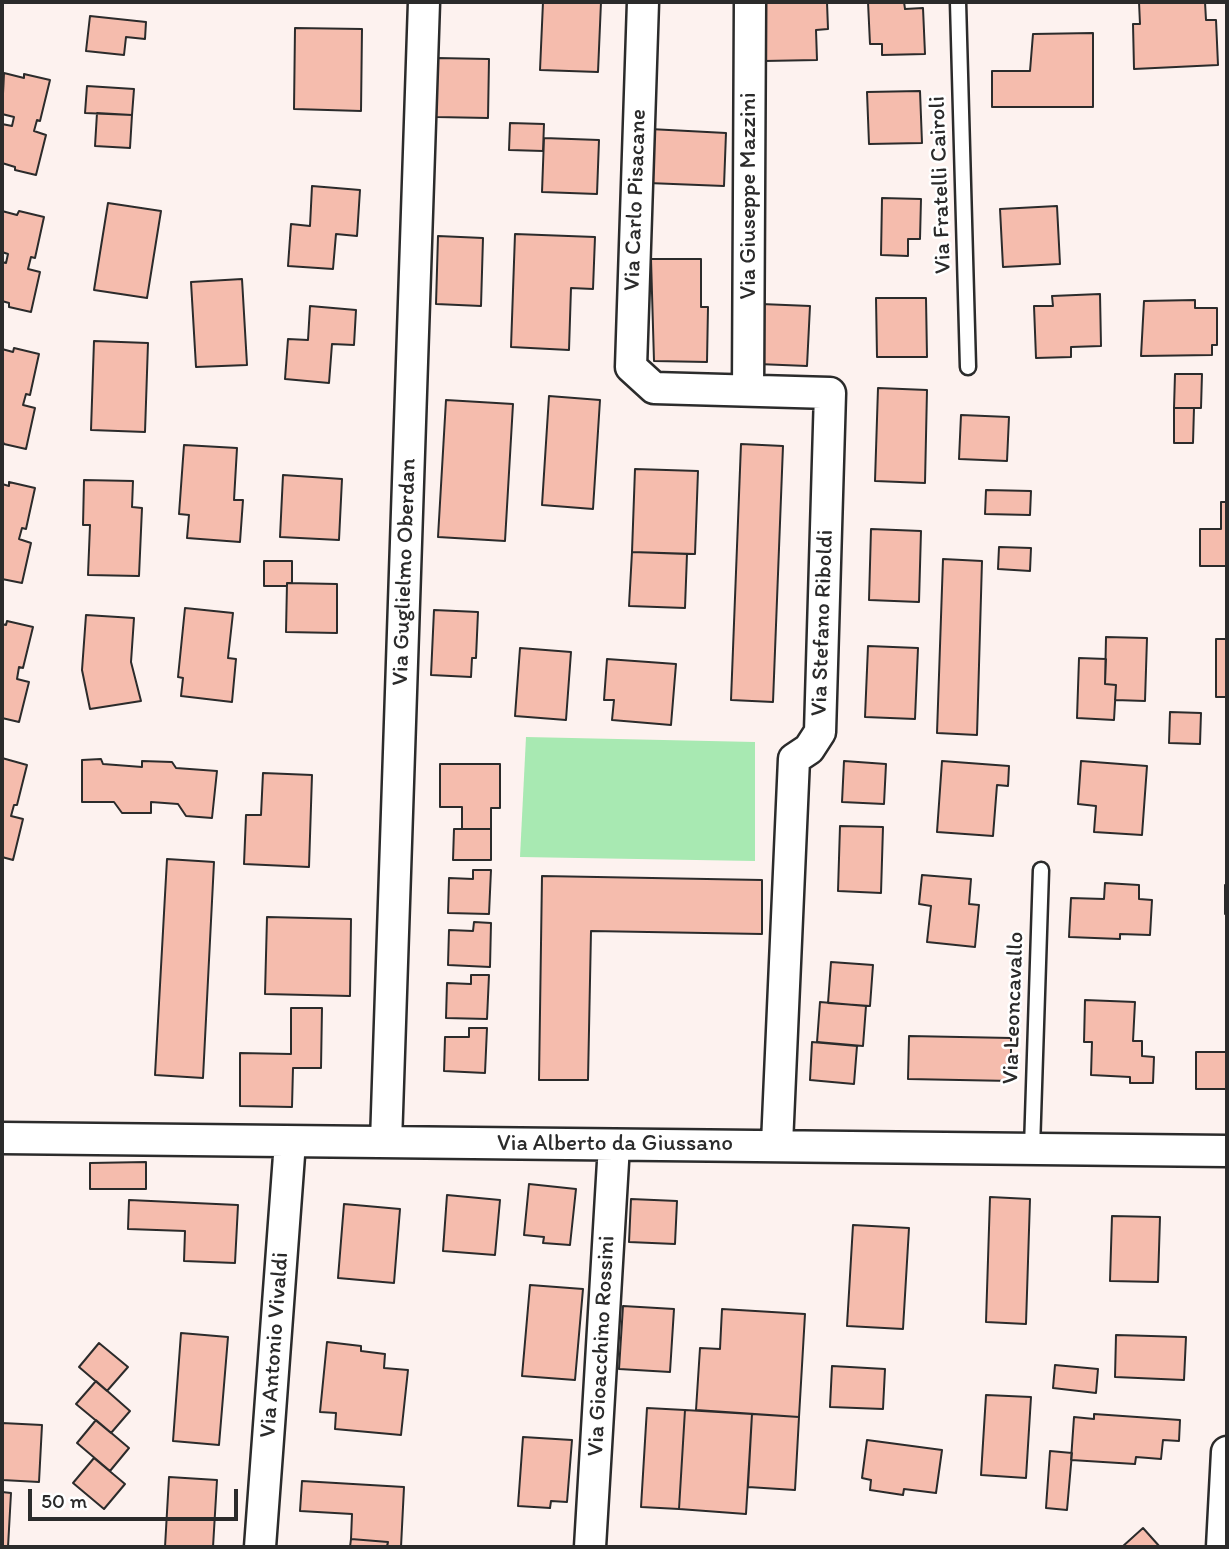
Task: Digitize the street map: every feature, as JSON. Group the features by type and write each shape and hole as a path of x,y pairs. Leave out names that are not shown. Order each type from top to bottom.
{"street":[{"name":"Via Guglielmo Oberdan","path":"386,1142 424,2"},
{"name":"Via Carlo Pisacane","path":"643,2 631,367 654,388"},
{"name":"Via Giuseppe Mazzini","path":"748,390 750,2"},
{"name":"Via Stefano Riboldi","path":"654,388 830,393 820,732 809,749 794,759 777,1144"},
{"name":"Via Alberto da Giussano","path":"2,1138 614,1145 777,1144 1227,1151"},
{"name":"Via Antonio Vivaldi","path":"260,1547 290,1142"},
{"name":"Via Gioacchino Rossini","path":"590,1547 614,1145"},
{"path":"1222,1547 1227,1452"}],"lane":[{"name":"Via Fratelli Cairoli","path":"958,2 968,367"},
{"name":"Via Leoncavallo","path":"1032,1148 1041,870"}],"green space":[{"path":"526,737 755,742 755,861 520,857"}],"building":[{"path":"543,2 601,2 598,72 540,70"},
{"path":"762,2 827,2 828,29 816,30 817,60 764,61"},
{"path":"868,2 904,2 905,9 923,8 925,54 882,55 882,44 870,44"},
{"path":"1139,2 1205,2 1206,20 1216,20 1218,65 1134,69 1133,24 1140,24"},
{"path":"90,16 146,22 145,39 126,37 124,55 86,51"},
{"path":"295,28 362,29 361,111 294,109"},
{"path":"1093,33 1093,107 992,107 992,71 1030,71 1033,34"},
{"path":"437,58 489,59 488,118 436,117"},
{"path":"4,73 50,80 40,121 37,120 34,131 46,135 36,175 15,170 15,167 2,163 2,124 12,126 14,117 2,114"},
{"path":"87,86 134,89 132,115 85,113"},
{"path":"920,91 922,143 869,144 867,92"},
{"path":"97,113 132,115 130,148 95,146"},
{"path":"510,123 544,124 543,151 509,150"},
{"path":"650,129 726,133 724,186 648,183"},
{"path":"544,138 599,140 597,194 542,192"},
{"path":"312,186 360,190 357,236 336,234 333,269 288,266 291,224 310,226"},
{"path":"882,198 921,199 920,239 908,239 908,256 881,255"},
{"path":"108,203 161,211 147,298 94,290"},
{"path":"1057,206 1060,264 1003,267 1000,209"},
{"path":"2,211 17,215 19,211 44,217 35,258 31,257 28,269 40,272 31,312 9,307 9,303 2,301 2,262 6,263 8,254 2,252"},
{"path":"515,234 595,237 593,289 571,288 569,350 511,347"},
{"path":"438,236 483,238 481,306 436,304"},
{"path":"651,259 701,259 701,307 708,307 707,362 654,361"},
{"path":"242,279 247,365 196,367 191,282"},
{"path":"1100,294 1101,346 1071,347 1071,357 1036,358 1034,306 1053,306 1052,296"},
{"path":"876,298 926,298 927,357 877,357"},
{"path":"1195,300 1195,308 1217,308 1217,345 1212,345 1212,355 1141,356 1144,301"},
{"path":"761,304 810,306 807,366 758,364"},
{"path":"310,306 356,310 354,345 332,344 329,383 285,379 288,339 308,340"},
{"path":"94,341 148,343 145,432 91,430"},
{"path":"14,348 39,354 30,395 26,394 23,405 35,408 26,449 4,444 2,440 2,349 13,352"},
{"path":"1175,374 1202,374 1201,408 1174,408"},
{"path":"878,388 927,390 925,483 875,481"},
{"path":"549,396 600,400 593,509 542,505"},
{"path":"446,400 513,404 505,541 438,537"},
{"path":"1174,408 1194,408 1193,443 1174,443"},
{"path":"961,415 1009,417 1007,461 959,459"},
{"path":"741,444 783,446 773,702 731,700"},
{"path":"184,445 237,448 234,500 243,500 240,542 187,538 189,515 179,514"},
{"path":"635,469 698,471 695,554 632,552"},
{"path":"283,475 342,479 339,540 280,537"},
{"path":"84,480 133,481 132,507 142,508 139,576 88,575 90,525 83,525"},
{"path":"9,482 35,488 26,529 22,528 19,539 31,543 22,583 2,579 2,484 9,486"},
{"path":"986,490 1031,491 1030,515 985,514"},
{"path":"1221,502 1227,502 1227,566 1200,566 1200,529 1221,529"},
{"path":"871,529 921,531 919,602 869,600"},
{"path":"999,547 1031,548 1030,571 998,569"},
{"path":"632,552 687,554 685,608 629,606"},
{"path":"943,559 982,561 977,735 937,733"},
{"path":"264,561 292,561 292,583 287,583 287,586 264,586"},
{"path":"287,583 337,584 337,633 286,632"},
{"path":"185,608 233,613 228,658 236,659 232,702 181,696 183,678 178,677"},
{"path":"434,610 478,612 476,658 472,658 471,677 431,675"},
{"path":"86,615 134,618 131,662 141,701 90,709 82,670"},
{"path":"7,621 33,627 23,668 19,667 17,679 29,682 19,722 2,718 2,624 6,625"},
{"path":"1106,637 1147,638 1145,701 1115,700 1116,685 1105,684"},
{"path":"1216,639 1227,639 1227,697 1216,697"},
{"path":"868,646 918,648 915,719 865,717"},
{"path":"520,648 571,652 566,720 515,716"},
{"path":"1079,658 1106,659 1105,684 1116,685 1114,720 1077,718"},
{"path":"607,659 676,664 671,725 612,720 614,700 604,700"},
{"path":"1170,712 1201,713 1200,744 1169,743"},
{"path":"2,758 27,765 17,805 14,805 11,816 23,819 13,860 2,857"},
{"path":"101,759 103,764 142,767 142,761 172,762 176,768 217,771 212,818 186,816 178,804 151,802 151,813 122,813 114,802 82,802 82,760"},
{"path":"844,761 886,764 884,804 842,802"},
{"path":"942,761 1009,766 1008,786 997,785 993,836 937,832"},
{"path":"1081,761 1147,766 1142,835 1094,832 1096,806 1078,804"},
{"path":"440,764 500,764 500,808 491,808 491,829 462,829 462,807 440,807"},
{"path":"263,773 312,775 309,867 244,864 246,815 261,815"},
{"path":"840,826 883,827 881,893 838,891"},
{"path":"454,829 491,829 491,860 453,860"},
{"path":"167,859 214,862 203,1078 155,1075"},
{"path":"473,870 491,870 489,914 448,913 449,878 473,879"},
{"path":"922,875 971,879 969,904 979,905 975,947 927,942 931,906 919,904"},
{"path":"542,876 762,880 762,934 591,931 588,1080 539,1080"},
{"path":"1105,883 1139,885 1139,899 1152,900 1150,935 1120,934 1120,939 1069,937 1071,898 1104,899"},
{"path":"1227,885 1227,914 1225,914"},
{"path":"267,917 351,919 350,996 265,994"},
{"path":"474,922 491,923 490,967 448,965 449,930 473,931"},
{"path":"831,962 873,965 870,1006 828,1003"},
{"path":"471,975 489,975 487,1019 446,1018 447,983 471,984"},
{"path":"1085,1000 1135,1002 1133,1041 1142,1041 1142,1056 1154,1057 1153,1083 1130,1083 1130,1077 1091,1075 1092,1042 1084,1042"},
{"path":"820,1002 866,1006 863,1046 817,1042"},
{"path":"291,1008 322,1008 321,1068 293,1068 292,1107 240,1106 240,1053 291,1054"},
{"path":"469,1028 487,1028 485,1073 444,1071 445,1037 469,1037"},
{"path":"909,1036 1011,1038 1011,1081 908,1079"},
{"path":"812,1042 857,1046 854,1084 810,1080"},
{"path":"1196,1052 1227,1052 1227,1089 1196,1089"},
{"path":"146,1162 146,1189 90,1189 90,1163"},
{"path":"529,1184 576,1189 570,1245 543,1243 544,1237 524,1235"},
{"path":"447,1195 500,1200 495,1255 443,1251"},
{"path":"990,1197 1030,1199 1026,1324 986,1322"},
{"path":"631,1199 677,1201 675,1244 629,1242"},
{"path":"129,1200 238,1205 235,1263 184,1261 185,1231 128,1229"},
{"path":"344,1204 400,1209 394,1283 338,1278"},
{"path":"1112,1216 1160,1217 1158,1282 1110,1281"},
{"path":"853,1225 909,1228 903,1329 847,1326"},
{"path":"530,1285 583,1289 575,1380 522,1376"},
{"path":"623,1306 674,1309 670,1372 619,1369"},
{"path":"722,1309 805,1314 799,1417 696,1410 700,1348 720,1349"},
{"path":"181,1333 228,1337 219,1445 173,1441"},
{"path":"1116,1335 1186,1337 1184,1380 1115,1377"},
{"path":"327,1342 361,1346 361,1351 385,1354 384,1368 408,1370 401,1435 335,1429 336,1413 320,1412"},
{"path":"99,1343 128,1367 107,1391 79,1367"},
{"path":"1055,1365 1098,1369 1096,1393 1053,1388"},
{"path":"832,1366 885,1369 883,1409 830,1407"},
{"path":"96,1381 130,1411 111,1433 76,1404"},
{"path":"986,1395 1031,1397 1026,1478 981,1475"},
{"path":"647,1408 685,1410 679,1509 641,1507"},
{"path":"685,1410 752,1414 746,1514 679,1509"},
{"path":"752,1414 799,1417 795,1490 748,1487"},
{"path":"1094,1414 1180,1420 1179,1441 1163,1440 1161,1459 1136,1457 1135,1464 1071,1460 1074,1417 1094,1419"},
{"path":"96,1420 129,1448 110,1471 77,1443"},
{"path":"2,1423 42,1425 39,1482 2,1480"},
{"path":"523,1437 572,1440 567,1502 551,1501 550,1508 518,1506"},
{"path":"867,1440 942,1450 936,1493 904,1489 903,1495 870,1490 871,1480 862,1478"},
{"path":"1050,1451 1072,1453 1067,1510 1046,1508"},
{"path":"94,1458 125,1484 104,1509 73,1483"},
{"path":"169,1477 217,1480 213,1547 165,1547"},
{"path":"302,1481 404,1487 401,1547 387,1546 388,1542 351,1539 352,1514 300,1511"},
{"path":"2,1492 11,1493 8,1547 2,1547"},
{"path":"1143,1528 1160,1547 1122,1547"},
{"path":"351,1539 388,1542 387,1547 350,1547"}]}
